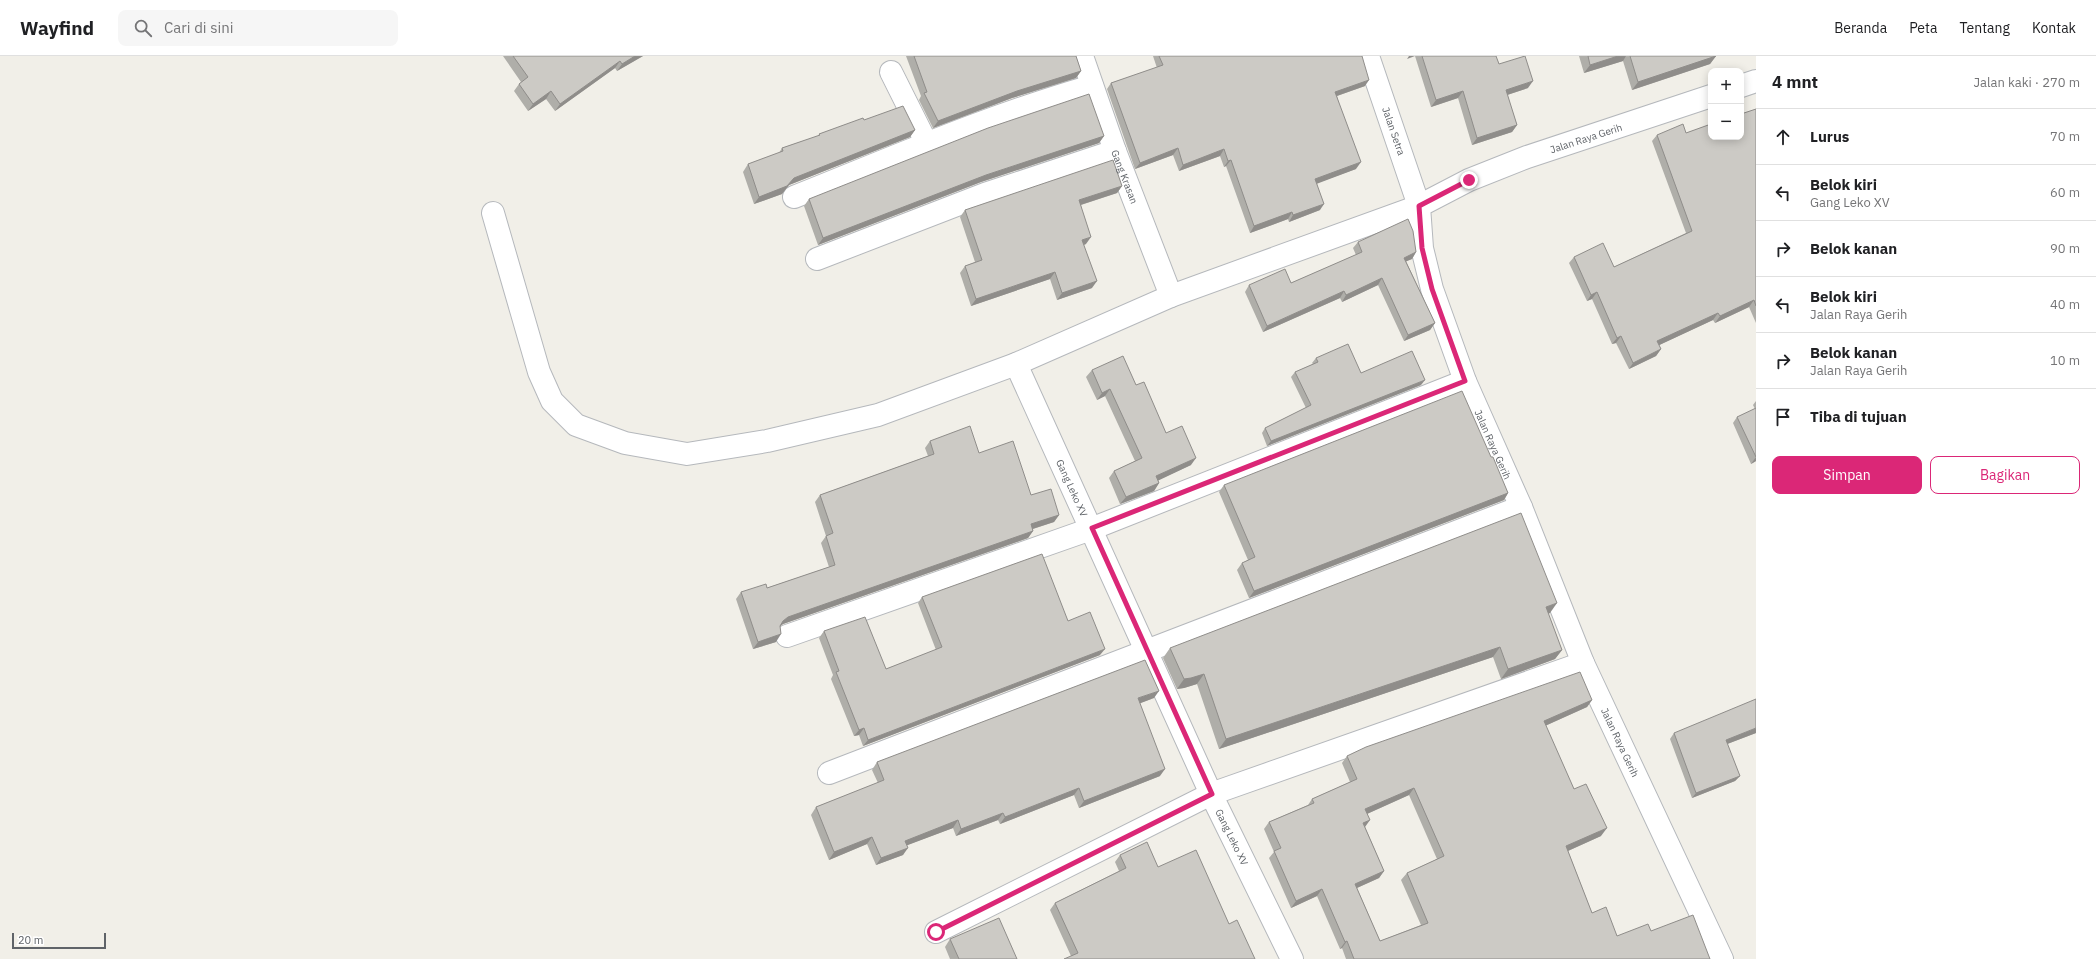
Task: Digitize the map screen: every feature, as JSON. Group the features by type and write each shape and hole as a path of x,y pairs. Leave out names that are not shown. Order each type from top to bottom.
{"street":[{"name":"Gang Krasan","path":"1082,56 1115,151 1171,296"},
{"name":"Jalan Setra","path":"1368,56 1419,206"},
{"path":"891,72 927,144"},
{"path":"1744,85 1756,81"},
{"path":"794,197 927,144 1067,93 1092,86"},
{"name":"Jalan Raya Gerih","path":"1708,97 1527,157 1469,180 1419,206 1422,248 1432,289 1465,381 1521,507 1583,663 1722,959"},
{"path":"817,259 984,194 1115,151"},
{"path":"492,213 539,372 552,401 576,425 625,443 687,454 767,442 878,415 1016,364 1171,296 1419,206"},
{"name":"Gang Leko XV","path":"1016,364 1212,794 1292,959"},
{"path":"787,636 1092,528 1465,381"},
{"path":"829,773 1521,507"},
{"path":"936,932 1212,794 1583,663"}],"building":[{"path":"513,56 635,56 622,64 620,61 560,104 551,91 533,104 519,84 528,77"},
{"path":"914,56 1076,56 1081,71 1017,91 938,121 924,93 927,92"},
{"path":"1159,56 1362,56 1369,80 1335,92 1361,162 1315,179 1324,204 1293,215 1292,212 1254,226 1231,160 1228,161 1224,149 1183,165 1178,148 1140,163 1111,83 1163,65"},
{"path":"1422,56 1496,56 1499,64 1525,56 1533,81 1506,90 1517,125 1477,138 1463,91 1436,100"},
{"path":"1588,56 1618,56 1590,65"},
{"path":"1630,56 1716,56 1638,82"},
{"path":"1089,94 1104,136 986,175 823,238 809,199 988,128"},
{"path":"903,106 915,130 794,178 787,186 759,197 748,164 783,151 782,148 820,135 819,134 863,118 864,120"},
{"path":"1756,109 1756,306 1754,300 1720,316 1718,313 1657,341 1661,349 1633,363 1621,336 1617,338 1597,292 1591,295 1574,257 1603,243 1614,267 1692,231 1657,135 1683,124 1686,133 1708,125 1708,140 1744,140 1744,113"},
{"path":"1113,160 1122,186 1079,200 1091,237 1082,240 1097,281 1062,293 1055,272 976,299 965,266 982,260 965,210"},
{"path":"1408,219 1413,231 1416,252 1404,258 1435,323 1408,335 1382,278 1346,295 1344,291 1267,326 1249,285 1285,269 1291,283 1362,252 1358,242"},
{"path":"1348,344 1361,373 1412,351 1425,380 1271,441 1265,428 1311,405 1295,372 1318,362 1316,358"},
{"path":"1123,356 1136,385 1144,382 1166,433 1182,426 1196,458 1156,476 1159,483 1126,497 1114,471 1142,458 1110,389 1102,393 1092,370"},
{"path":"1462,391 1508,493 1254,591 1242,563 1255,557 1224,485"},
{"path":"1756,408 1756,457 1737,417"},
{"path":"970,426 979,453 1013,441 1031,495 1051,489 1059,515 1031,524 1033,531 788,617 780,626 781,634 758,642 741,592 766,584 767,588 835,565 826,536 833,533 820,495 934,454 930,441"},
{"path":"1521,513 1557,603 1546,607 1562,650 1508,669 1500,647 1226,739 1204,674 1184,679 1170,648"},
{"path":"1042,554 1068,621 1090,612 1105,649 868,740 864,728 859,730 836,672 839,671 824,631 865,617 886,669 942,647 922,597"},
{"path":"1145,660 1159,691 1138,698 1165,769 1084,801 1079,788 1005,817 1003,813 961,829 958,820 905,841 908,848 881,858 872,837 834,852 816,807 884,780 877,762"},
{"path":"1580,672 1592,700 1544,721 1574,789 1586,784 1607,828 1566,846 1592,913 1606,907 1617,936 1648,924 1651,931 1693,915 1710,959 1354,959 1322,889 1296,901 1274,851 1281,848 1269,822 1314,803 1312,799 1357,779 1347,756 1366,747","holes":["1414,788 1444,856 1407,873 1428,923 1380,941 1355,884 1384,871 1363,823 1370,820 1365,809"]},
{"path":"1756,699 1756,728 1726,740 1740,776 1696,793 1674,733"},
{"path":"1147,842 1158,867 1196,850 1229,924 1237,920 1255,959 1064,959 1078,953 1055,903 1126,868 1120,855"},
{"path":"999,918 1017,959 959,959 950,939"}],"route":[{"path":"936,932 1212,794 1092,528 1465,381 1432,289 1422,248 1419,206 1469,180"}]}
